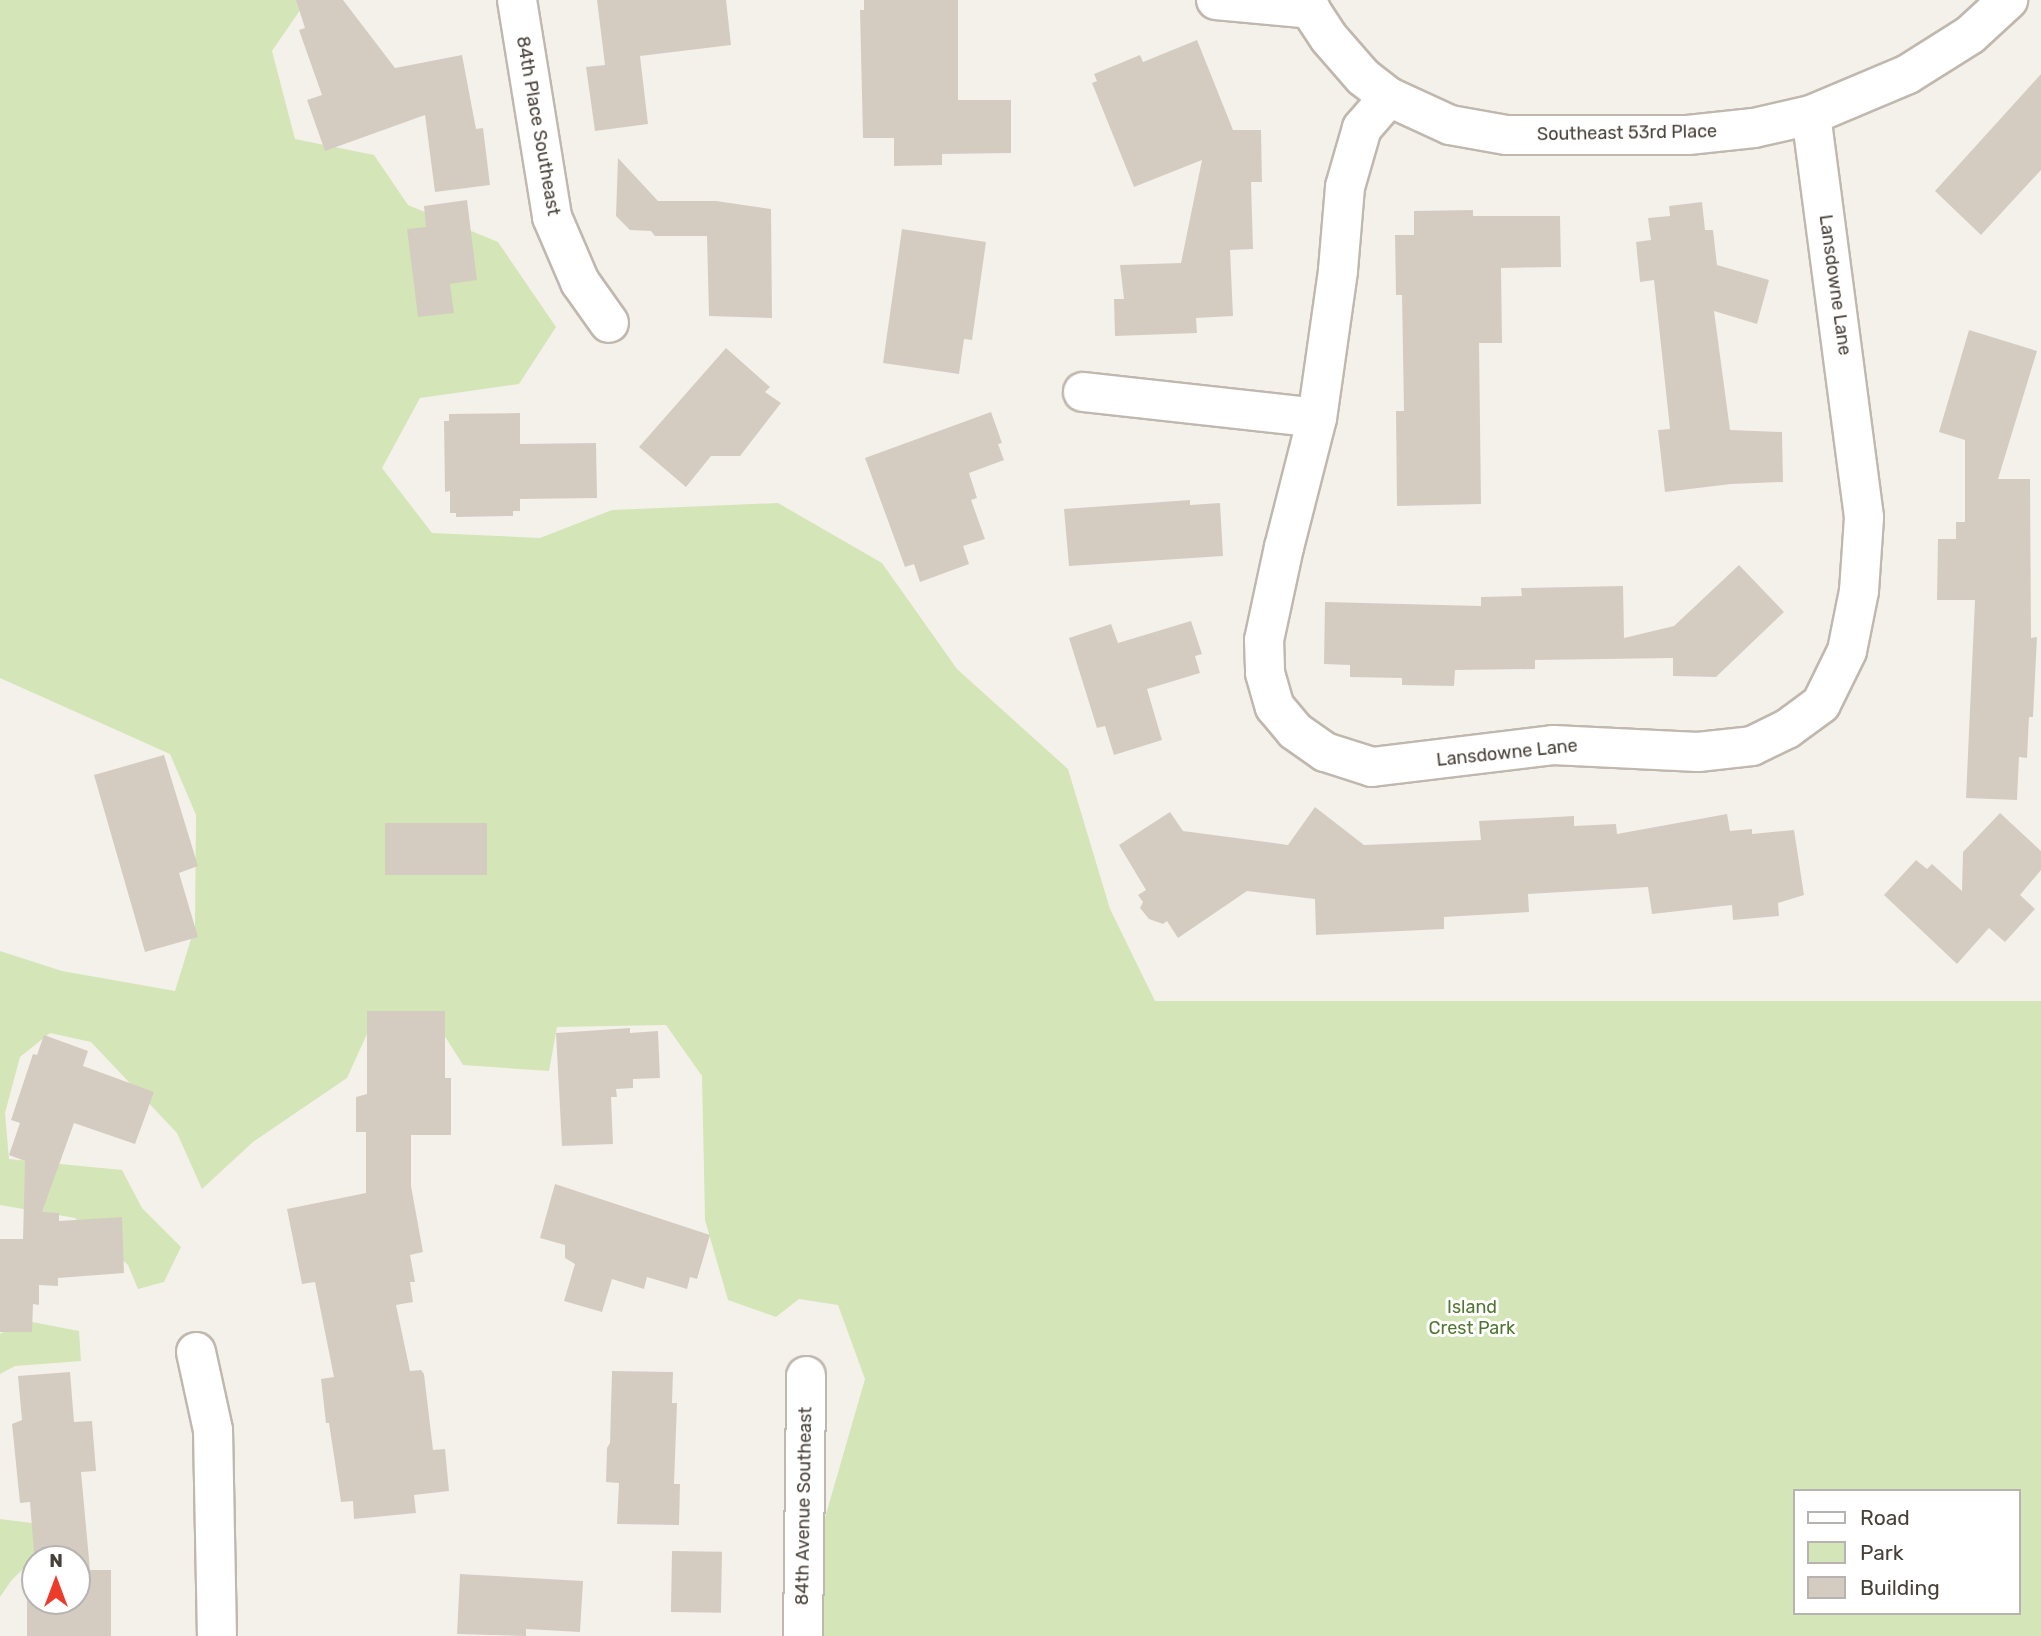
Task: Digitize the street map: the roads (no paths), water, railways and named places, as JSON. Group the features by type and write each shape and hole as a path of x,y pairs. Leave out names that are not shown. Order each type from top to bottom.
{"street":[{"name":"84th Place Southeast","path":"517,0 552,217 580,282 609,323"},
{"path":"1216,0 1308,5"},
{"name":"Southeast 53rd Place","path":"1308,5 1329,38 1363,77 1389,97 1450,125 1506,135 1688,135 1754,128 1811,115 1908,74 1970,36 2008,0"},
{"name":"Lansdowne Lane","path":"1389,97 1362,128 1345,187 1338,271 1317,418 1284,547 1265,651 1265,673 1275,708 1295,731 1325,752 1373,767 1553,745 1698,752 1752,746 1787,729 1821,704 1847,651 1859,591 1864,517 1811,115"},
{"path":"1083,392 1317,418"},
{"path":"196,1352 213,1430 216,1636"},
{"name":"84th Avenue Southeast","path":"803,1636 806,1376"}],"park label":[{"name":"Island Crest Park","path":"1472,1318"}]}
